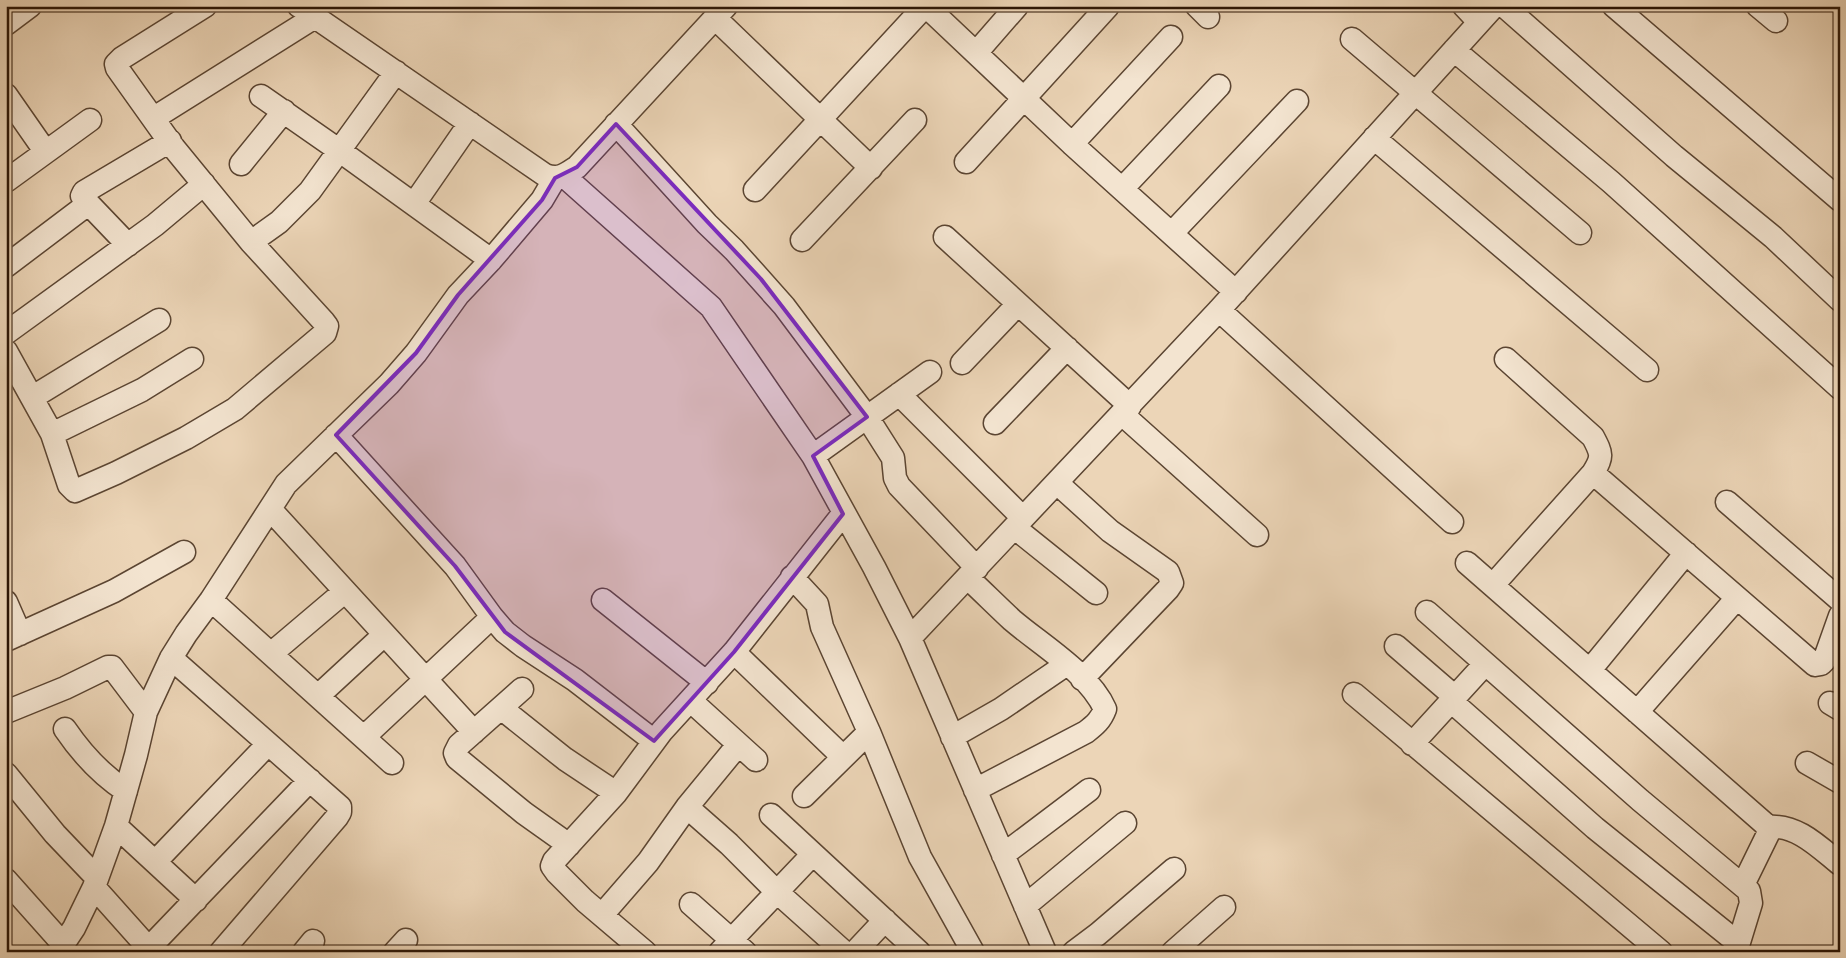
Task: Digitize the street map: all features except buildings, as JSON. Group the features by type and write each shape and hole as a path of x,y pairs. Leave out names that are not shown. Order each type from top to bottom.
{"street":[{"path":"6,24 30,6"},
{"path":"6,351 52,434 69,485 75,492 186,438 235,410 325,333 327,326 324,322 252,242 204,184 117,68 116,64 118,61 205,6"},
{"path":"754,190 926,6 1072,144 1236,292"},
{"path":"976,53 1016,6"},
{"path":"966,162 1108,6"},
{"path":"910,638 1236,292 1487,14 1464,6"},
{"path":"1504,6 1674,156 1773,237 1840,300"},
{"path":"1614,6 1840,200"},
{"path":"1758,6 1776,21"},
{"path":"154,118 307,12 545,174 560,177 711,308 813,456 874,567 910,638 1043,951"},
{"path":"6,880 61,948 74,928 96,883 116,826 146,712 171,658 286,484 389,384 416,352 458,295 491,260 560,177 577,167 721,12 819,120 871,168"},
{"path":"1072,144 1171,37"},
{"path":"1352,39 1580,233"},
{"path":"1454,50 1611,182 1840,388"},
{"path":"252,242 293,210 310,191 396,72"},
{"path":"1122,189 1219,86"},
{"path":"6,95 45,151"},
{"path":"261,96 491,260"},
{"path":"1172,234 1297,101"},
{"path":"241,164 284,112"},
{"path":"6,181 90,120"},
{"path":"802,240 915,120"},
{"path":"414,204 470,123"},
{"path":"616,124 784,306 867,417 893,458 895,478 899,486 1012,620 1075,671 1101,701 1105,709 1103,716 1097,724 1086,732 975,790"},
{"path":"1374,138 1647,370"},
{"path":"128,245 82,196 87,190 170,141"},
{"path":"6,333 156,225 204,184"},
{"path":"6,266 88,204"},
{"path":"945,237 1066,348 1126,410 1257,535"},
{"path":"962,363 1018,304"},
{"path":"1219,310 1452,522"},
{"path":"33,397 160,320"},
{"path":"995,423 1066,348"},
{"path":"1493,585 1592,473 1600,461 1601,451 1593,437 1506,358"},
{"path":"52,434 142,390 192,359"},
{"path":"813,456 930,372"},
{"path":"899,394 1019,523 1096,593"},
{"path":"336,435 455,566 505,632 559,669 654,741"},
{"path":"1592,473 1815,665 1821,664 1824,661 1840,616"},
{"path":"952,737 1000,709 1075,671 1168,589 1172,583 1168,572 1110,531 1057,483"},
{"path":"1727,502 1840,600"},
{"path":"270,509 474,732"},
{"path":"645,952 585,901 554,869 552,866 554,861 616,793 662,731 734,652 844,514"},
{"path":"6,602 13,637 114,591 184,552"},
{"path":"1590,670 1686,553"},
{"path":"1467,562 1768,827 1792,830 1803,835 1840,864"},
{"path":"792,577 817,604 822,627 869,732 920,857 973,952"},
{"path":"272,654 344,592"},
{"path":"1637,712 1737,598"},
{"path":"211,600 392,763"},
{"path":"603,600 707,682"},
{"path":"1396,646 1595,828 1737,948 1751,896 1750,891 1640,800 1427,612"},
{"path":"364,737 492,617"},
{"path":"318,696 384,635"},
{"path":"734,652 843,757"},
{"path":"171,658 340,807 340,812 257,912 221,952"},
{"path":"1412,744 1485,664"},
{"path":"6,712 65,688 108,667 112,667 146,712"},
{"path":"522,689 455,749 454,754 503,796 569,845"},
{"path":"1354,694 1661,952"},
{"path":"691,701 756,760"},
{"path":"501,708 565,759 616,793"},
{"path":"65,729 94,766 107,779 126,791"},
{"path":"804,796 869,732"},
{"path":"156,861 268,744"},
{"path":"602,915 648,862 687,807 738,745"},
{"path":"1808,763 1840,782"},
{"path":"6,774 151,950 310,780"},
{"path":"1003,855 1089,790"},
{"path":"687,807 844,952"},
{"path":"771,815 919,952"},
{"path":"1025,906 1125,823"},
{"path":"116,826 196,900"},
{"path":"1743,885 1768,834 1768,827"},
{"path":"691,904 732,948 777,892 813,854"},
{"path":"1074,952 1174,869"},
{"path":"1173,952 1224,907"},
{"path":"855,952 885,920"}],"highlighted area":[{"path":"616,124 761,279 867,417 813,456 843,514 734,652 654,741 505,632 455,566 336,435 416,353 458,295 542,200 555,178 577,167"}]}
